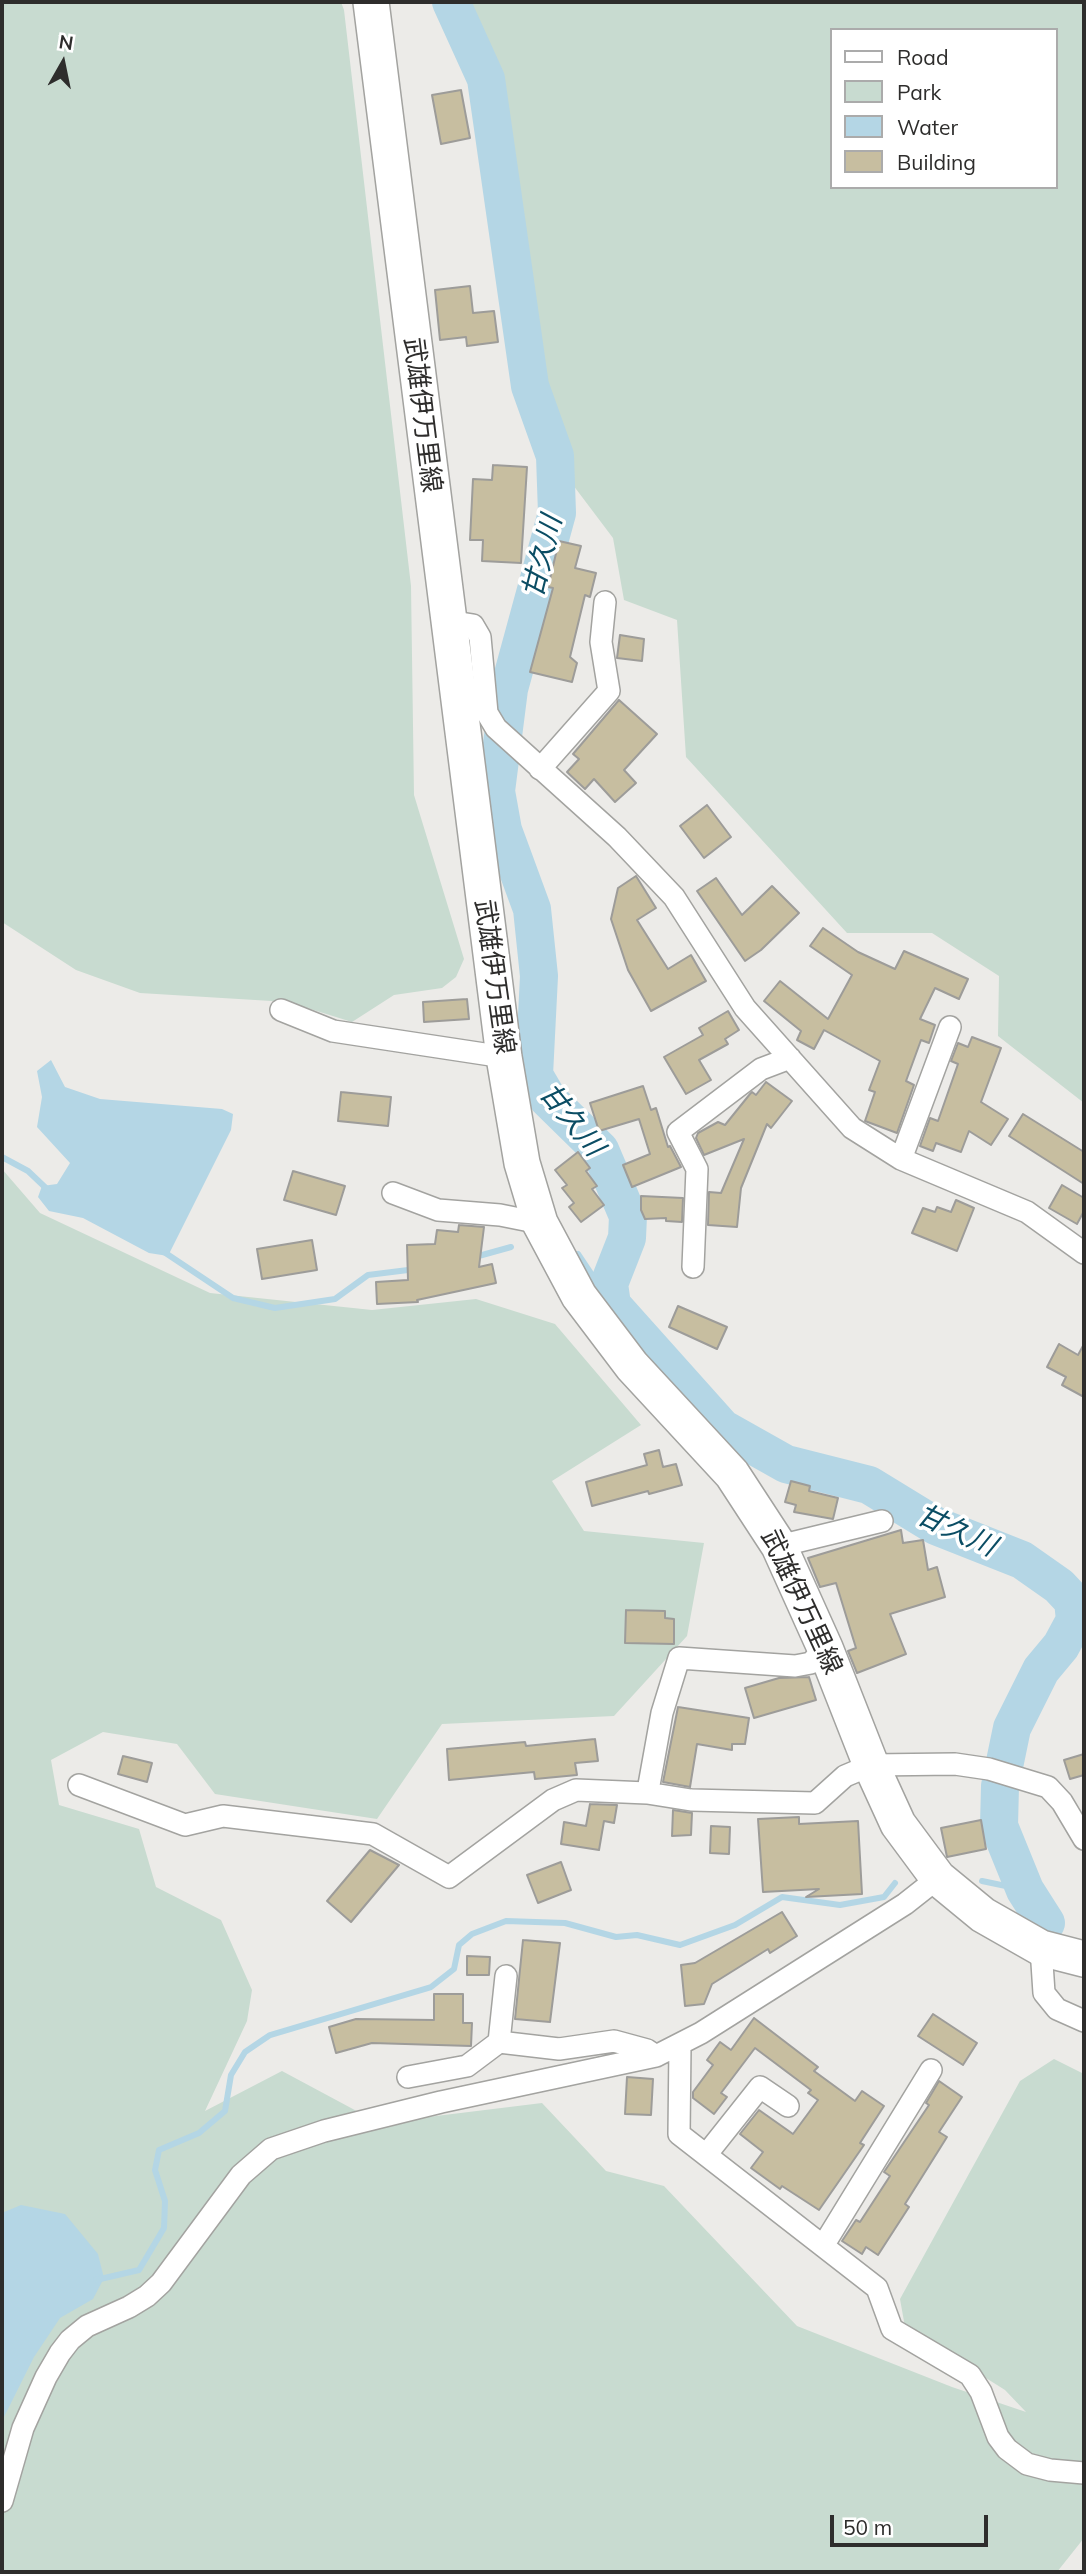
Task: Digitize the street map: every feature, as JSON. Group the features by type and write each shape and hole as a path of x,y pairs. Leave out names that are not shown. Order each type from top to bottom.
{"main road":[{"name":"武雄伊万里線","path":"371,2 504,1057 522,1163 540,1223 579,1296 632,1366 732,1474 779,1546 825,1648 871,1765 898,1824 938,1878 983,1915 1041,1948 1084,1959"}],"street":[{"path":"540,769 610,691 601,642 604,602"},
{"path":"448,621 473,625 480,637 486,713 496,728 513,747 617,837 674,897 745,1008 852,1128 901,1159 1027,1212 1084,1253"},
{"path":"281,1010 333,1031 504,1057"},
{"path":"901,1159 950,1027"},
{"path":"693,1267 697,1169 678,1132 761,1069 790,1058"},
{"path":"393,1193 438,1210 500,1215 540,1223"},
{"path":"779,1546 882,1521"},
{"path":"649,1785 662,1713 679,1658 795,1666 811,1663 825,1648"},
{"path":"79,1785 185,1825 223,1816 373,1834 449,1877 553,1800 576,1790 648,1793 691,1800 815,1803 845,1776 871,1765 956,1764 989,1769 1048,1787 1062,1802 1084,1839"},
{"path":"2,2501 23,2428 60,2353 70,2340 87,2326 147,2296 161,2283 241,2175 271,2149 324,2131 441,2102 656,2056 680,2046 905,1903 938,1878"},
{"path":"1041,1948 1044,1993 1058,2009 1084,2021"},
{"path":"499,2042 506,1976"},
{"path":"408,2077 467,2066 499,2042 559,2049 614,2041 647,2050 656,2056"},
{"path":"680,2046 679,2134 877,2288 892,2329 970,2375 981,2392 998,2437 1007,2449 1027,2464 1050,2470 1084,2473"},
{"path":"823,2246 931,2070"},
{"path":"706,2155 760,2087 788,2106"}],"green space":[{"path":"2,2 341,2 411,586 414,795 464,959 456,977 442,988 394,995 352,1022 288,1002 140,993 76,970 2,922"},
{"path":"441,2 1084,2 1084,1103 998,1036 999,976 932,933 847,933 686,757 677,620 624,600 613,538 530,428 476,91"},
{"path":"2,1169 40,1213 210,1293 372,1310 476,1299 555,1324 641,1425 552,1481 584,1531 704,1543 687,1636 614,1716 442,1724 377,1819 215,1794 177,1744 103,1732 51,1760 59,1805 139,1829 156,1887 221,1920 252,1990 247,2021 205,2111 282,2071 379,2123 542,2103 606,2171 664,2186 797,2326 952,2387 1026,2412 1005,2390 905,2327 900,2299 1020,2081 1054,2059 1084,2074 1084,2538 1057,2572 2,2572"}],"water":[{"path":"51,1060 65,1087 100,1099 222,1109 233,1114 231,1130 168,1256 149,1253 83,1218 49,1211 38,1197 42,1186 57,1184 70,1163 37,1127 42,1097 37,1071"},
{"path":"21,2205 65,2214 98,2254 104,2278 93,2299 60,2318 34,2357 2,2421 2,2213"}],"building":[{"path":"461,90 470,138 441,144 432,95"},
{"path":"470,286 473,313 494,311 498,342 467,346 466,337 440,340 435,290"},
{"path":"493,465 527,467 521,563 482,561 483,540 470,540 473,479 492,480"},
{"path":"559,541 581,546 575,568 596,573 590,597 585,595 570,657 577,663 572,682 530,672 553,588 548,587"},
{"path":"620,635 644,639 642,661 617,658"},
{"path":"619,700 657,734 624,770 636,783 615,802 594,779 585,789 567,772 579,759 573,754"},
{"path":"707,805 731,837 704,858 680,826"},
{"path":"636,876 656,908 637,920 668,969 691,955 706,981 651,1011 628,970 611,919 618,888"},
{"path":"716,878 742,915 772,886 799,913 761,950 745,961 697,891"},
{"path":"823,928 858,952 895,969 904,951 968,979 959,999 935,988 920,1019 935,1025 929,1043 921,1040 906,1081 914,1085 897,1133 865,1121 875,1092 869,1090 880,1061 824,1030 814,1049 797,1040 801,1031 764,1001 780,981 828,1019 852,975 810,946"},
{"path":"467,999 469,1019 424,1022 423,1002"},
{"path":"728,1011 739,1030 725,1039 728,1044 699,1060 711,1080 686,1094 664,1057 703,1035 699,1028"},
{"path":"972,1037 1001,1048 981,1102 1008,1119 991,1145 969,1131 961,1152 936,1143 933,1151 920,1146 930,1118 938,1121 958,1064 951,1061 958,1043 968,1047"},
{"path":"766,1082 792,1101 771,1128 767,1124 741,1188 737,1227 708,1225 709,1192 721,1193 744,1139 704,1155 696,1138 698,1133 718,1122 725,1125 750,1094 752,1092 756,1095"},
{"path":"643,1086 651,1110 656,1108 668,1147 670,1146 681,1167 632,1187 623,1165 650,1154 639,1119 599,1131 590,1103"},
{"path":"341,1092 391,1097 388,1126 338,1121"},
{"path":"1023,1114 1084,1152 1084,1184 1009,1136"},
{"path":"578,1152 590,1168 586,1171 597,1186 592,1189 604,1205 581,1222 569,1207 574,1203 562,1188 567,1185 555,1170"},
{"path":"293,1171 345,1186 336,1215 284,1200"},
{"path":"1062,1185 1084,1198 1084,1211 1077,1224 1049,1208"},
{"path":"641,1196 683,1198 682,1222 666,1221 666,1218 645,1219 641,1210"},
{"path":"956,1200 974,1208 957,1251 912,1233 923,1208 935,1212 937,1207 951,1212"},
{"path":"459,1225 484,1227 479,1267 492,1264 496,1283 417,1300 418,1302 377,1304 376,1282 408,1280 407,1245 435,1244 437,1230 458,1232"},
{"path":"312,1240 317,1270 262,1279 257,1249"},
{"path":"678,1306 727,1327 717,1349 669,1327"},
{"path":"1059,1344 1078,1355 1084,1344 1084,1397 1062,1385 1066,1377 1047,1367"},
{"path":"659,1450 663,1467 676,1464 682,1485 592,1506 586,1482 647,1465 644,1454"},
{"path":"791,1481 810,1486 809,1491 838,1498 833,1519 794,1512 796,1505 785,1502"},
{"path":"901,1530 903,1543 923,1540 928,1570 937,1567 945,1597 890,1614 906,1654 857,1673 848,1651 856,1648 836,1583 820,1587 808,1558"},
{"path":"626,1610 665,1611 665,1618 674,1619 674,1644 625,1643"},
{"path":"809,1677 816,1700 754,1718 745,1688 779,1678"},
{"path":"678,1707 749,1718 745,1744 732,1744 732,1750 697,1744 690,1787 663,1782"},
{"path":"595,1739 598,1761 575,1763 577,1775 535,1779 534,1772 449,1780 447,1749 525,1742 526,1746"},
{"path":"1084,1754 1084,1775 1070,1779 1064,1760"},
{"path":"123,1756 152,1763 147,1782 118,1774"},
{"path":"590,1804 617,1805 614,1823 604,1821 599,1850 561,1844 564,1822 586,1826"},
{"path":"673,1810 692,1813 691,1835 672,1836"},
{"path":"799,1817 799,1824 858,1821 862,1894 806,1897 819,1889 763,1892 758,1819"},
{"path":"981,1820 986,1849 947,1857 941,1828"},
{"path":"711,1826 730,1827 729,1854 710,1853"},
{"path":"370,1850 399,1865 351,1922 327,1901"},
{"path":"561,1862 571,1890 538,1903 527,1875"},
{"path":"782,1912 797,1936 770,1953 768,1949 712,1984 704,2004 685,2006 681,1965 695,1963"},
{"path":"523,1940 560,1943 550,2022 515,2019"},
{"path":"467,1956 490,1957 489,1975 467,1975"},
{"path":"434,1994 463,1994 463,2023 472,2023 471,2046 372,2043 336,2053 329,2027 356,2019 434,2020"},
{"path":"933,2014 977,2043 963,2065 918,2036"},
{"path":"754,2018 818,2067 814,2071 855,2101 862,2091 884,2106 860,2143 864,2145 819,2210 782,2186 780,2189 751,2168 763,2152 740,2134 759,2110 793,2134 818,2100 808,2093 811,2090 755,2048 721,2093 727,2097 714,2114 693,2098 693,2092 713,2065 707,2060 720,2042 731,2050"},
{"path":"627,2077 653,2079 651,2115 625,2114"},
{"path":"939,2081 962,2097 939,2132 947,2137 905,2204 909,2207 878,2255 866,2247 862,2254 842,2241 856,2220 860,2222 890,2176 884,2172 929,2105 926,2103"}],"waterway":[{"name":"甘久川","path":"451,2 486,79 530,386 555,456 557,513 509,689 496,791 503,830 532,909 539,976 534,1075 548,1099 600,1150 628,1216 627,1238 609,1284 612,1305 722,1428 786,1464 869,1485 936,1526 1022,1560 1059,1586 1073,1601 1075,1620 1061,1646 1041,1670 1012,1728 1000,1786 999,1826 1025,1890 1046,1923"},
{"path":"2,1157 28,1171 48,1190"},
{"path":"475,1257 511,1247"},
{"path":"164,1252 233,1298 275,1308 335,1299 368,1275 416,1269"},
{"path":"578,1254 612,1305"},
{"path":"982,1881 1025,1890"},
{"path":"96,2280 139,2270 164,2228 165,2201 155,2170 159,2150 199,2133 225,2111 231,2075 245,2052 270,2035 431,1987 454,1969 459,1945 472,1934 506,1921 565,1923 616,1937 637,1935 680,1945 735,1925 782,1897 840,1905 884,1897 895,1883"}]}
